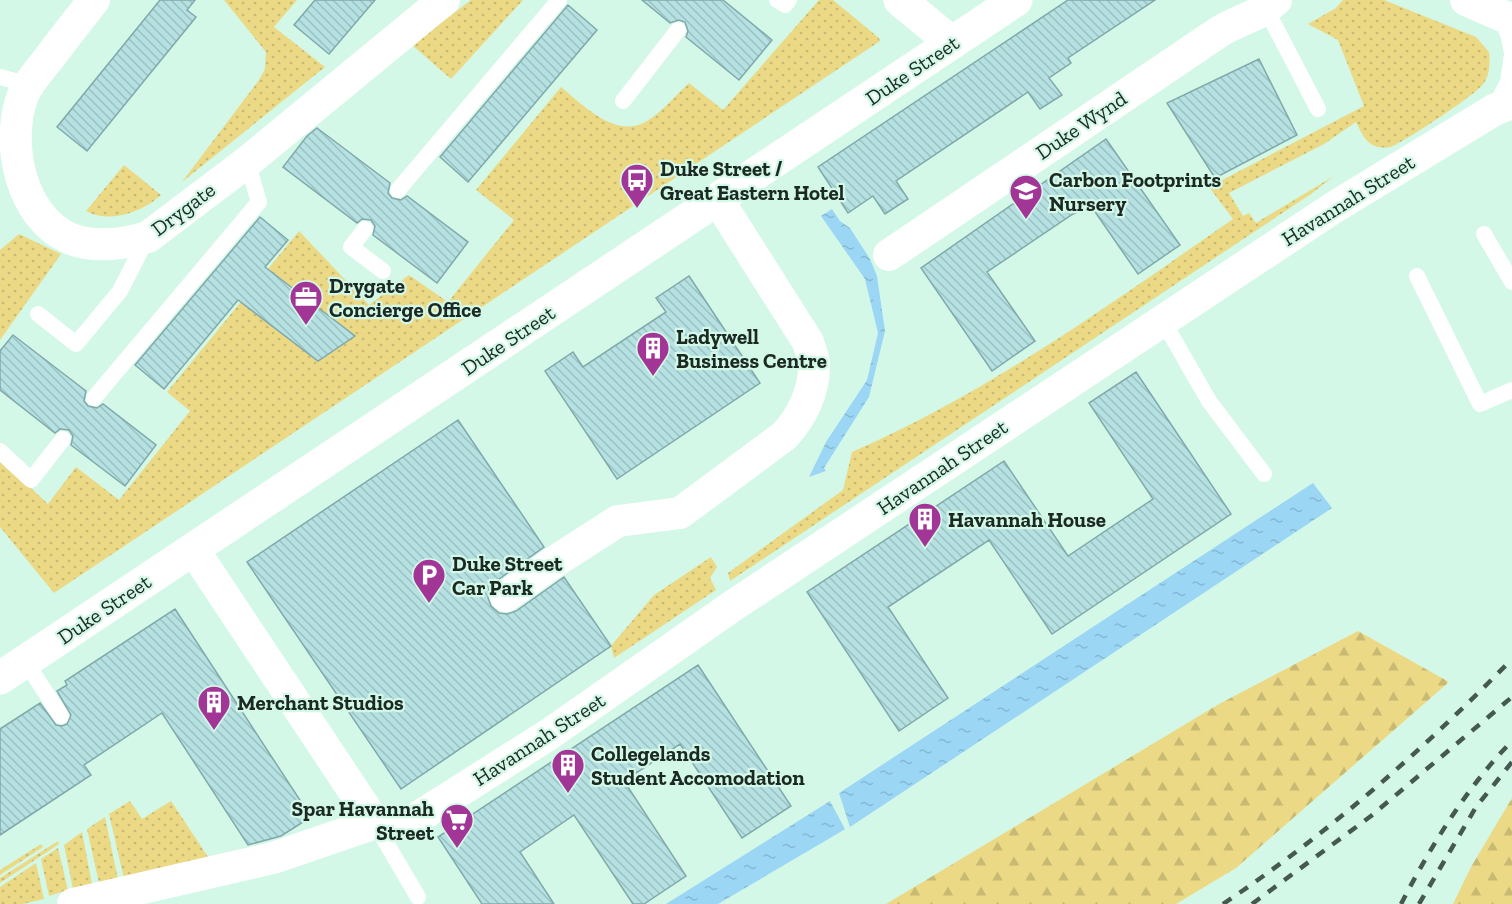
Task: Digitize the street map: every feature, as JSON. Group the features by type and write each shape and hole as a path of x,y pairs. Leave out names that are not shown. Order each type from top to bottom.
{"street":[{"name":"Drygate","path":"94,0 14,81 19,108 15,144 29,195 44,219 55,229 69,238 82,242 129,243 148,237 248,162 444,0"},
{"path":"900,0 952,43"},
{"name":"Duke Street","path":"12,670 1016,0"},
{"path":"1466,0 1506,17"},
{"name":"Duke Wynd","path":"889,255 1219,32 1271,5"},
{"name":"Havannah Street","path":"73,904 273,858 375,824 392,827 409,823 548,735 734,605 1333,207 1503,107"},
{"path":"506,596 618,521 680,513 784,436 804,409 811,387 814,364 808,342 718,200"},
{"path":"193,549 375,824"}],"lane":[{"path":"398,190 559,0"},
{"path":"777,0 785,6 789,0"},
{"path":"1271,5 1318,109"},
{"path":"1503,107 1512,54 1506,17"},
{"path":"623,101 678,30"},
{"path":"94,398 259,202 248,162"},
{"path":"365,230 351,247 383,271"},
{"path":"1484,234 1512,282"},
{"path":"38,314 76,344 120,291 148,237"},
{"path":"1417,276 1480,404 1512,390"},
{"path":"1163,321 1209,401 1263,474"},
{"path":"0,451 31,480 63,439"},
{"path":"12,670 61,716"},
{"path":"375,824 418,897"}],"green space":[{"path":"224,0 297,0 274,27 325,67 182,182 265,69 266,52"},
{"path":"471,0 523,0 451,79 412,45"},
{"path":"819,0 833,0 880,41 54,593 0,527 0,459 48,504 76,467 119,500 190,411 167,392 299,231 369,305 409,275 448,302 514,220 476,190 561,87 601,118 624,126 635,126 652,118 689,83 723,110"},
{"path":"1343,0 1384,0 1476,37 1489,52 1488,72 1484,83 1456,106 1393,146 1382,147 1371,144 1363,136 1356,122 1324,144 1229,193 1243,216 1249,213 1256,223 1334,176 1311,194 730,581 728,573 843,490 852,452 953,402 1095,314 1233,219 1209,187 1364,106 1338,40 1308,24 1336,8"},
{"path":"124,165 161,195 145,206 125,214 105,216 86,211"},
{"path":"19,234 61,254 0,340 0,250"},
{"path":"711,557 717,567 710,578 716,590 614,658 611,646 654,595"},
{"path":"1358,631 1449,682 1236,868 1176,904 886,904 1219,704"},
{"path":"1512,798 1512,904 1453,904 1471,867"},
{"path":"130,801 142,819 171,801 212,863 125,883 109,814"},
{"path":"105,817 118,879 99,883 87,829"},
{"path":"82,832 92,884 73,889 64,845"},
{"path":"58,841 59,844 0,883 0,878"},
{"path":"41,844 43,847 0,875 0,870"},
{"path":"58,848 68,890 49,896 41,859"},
{"path":"36,863 44,899 23,904 0,904 0,887"}],"water":[{"path":"832,209 840,221 850,228 870,259 877,276 885,331 869,397 824,468 826,471 809,477 826,442 867,380 878,333 865,279 821,216"},
{"path":"1313,483 1332,508 850,827 839,793"},
{"path":"830,801 845,829 842,831 718,904 666,904"}],"building":[{"path":"160,0 195,0 187,10 196,17 87,151 57,127"},
{"path":"315,0 375,0 329,54 294,25"},
{"path":"642,0 723,0 772,40 739,80 686,37 688,31 685,22 679,20 670,23"},
{"path":"1068,0 1155,0 1068,58 1071,63 1049,78 1062,95 1040,109 1028,92 896,181 908,199 885,214 873,196 848,213 818,167"},
{"path":"568,5 597,30 468,182 440,157"},
{"path":"1259,59 1297,135 1215,178 1167,103"},
{"path":"317,128 390,183 388,193 392,198 401,200 407,196 468,242 437,283 373,235 375,226 371,220 362,219 357,223 283,167 307,136"},
{"path":"1106,139 1180,245 1138,274 1091,206 1073,214 987,272 1035,341 992,371 921,268"},
{"path":"260,217 288,240 265,267 355,336 318,361 238,300 164,389 135,365"},
{"name":"Ladywell Business Centre","path":"689,276 760,383 617,479 545,371 573,352 583,367 666,312 656,298"},
{"path":"13,335 86,391 84,401 88,406 97,408 103,404 156,445 125,486 71,445 73,436 69,430 60,429 55,433 0,390 0,351"},
{"name":"Havannah House","path":"1136,372 1231,514 1052,634 989,540 888,607 948,698 899,731 807,592 1004,461 1068,556 1153,499 1089,403"},
{"name":"Duke Street Car Park","path":"458,420 544,547 495,582 489,589 488,598 491,606 499,613 507,614 516,611 564,577 611,646 401,789 247,562"},
{"name":"Merchant Studios","path":"175,609 311,817 281,836 248,845 162,713 84,765 91,775 0,835 0,729 40,703 56,725 67,724 71,715 57,691 67,685 65,681"},
{"name":"Collegelands Student Accomodation","path":"698,665 791,806 742,838 680,744 624,781 686,876 644,904 633,904 574,815 520,852 554,904 482,904 438,837"}],"railway":[{"path":"1223,904 1300,849 1374,789 1444,726 1512,659"},
{"path":"1252,904 1371,816 1512,697"},
{"path":"1401,904 1450,818 1479,778 1512,741"},
{"path":"1419,904 1476,807 1512,762"}],"place":[{"name":"Duke Street / Great Eastern Hotel","path":"637,209"},
{"name":"Carbon Footprints Nursery","path":"1026,220"},
{"name":"Drygate Concierge Office","path":"306,326"},
{"name":"Ladywell Business Centre","path":"653,377"},
{"name":"Havannah House","path":"925,548"},
{"name":"Duke Street Car Park","path":"429,604"},
{"name":"Merchant Studios","path":"214,731"},
{"name":"Collegelands Student Accomodation","path":"568,794"},
{"name":"Spar Havannah Street","path":"457,849"}]}
